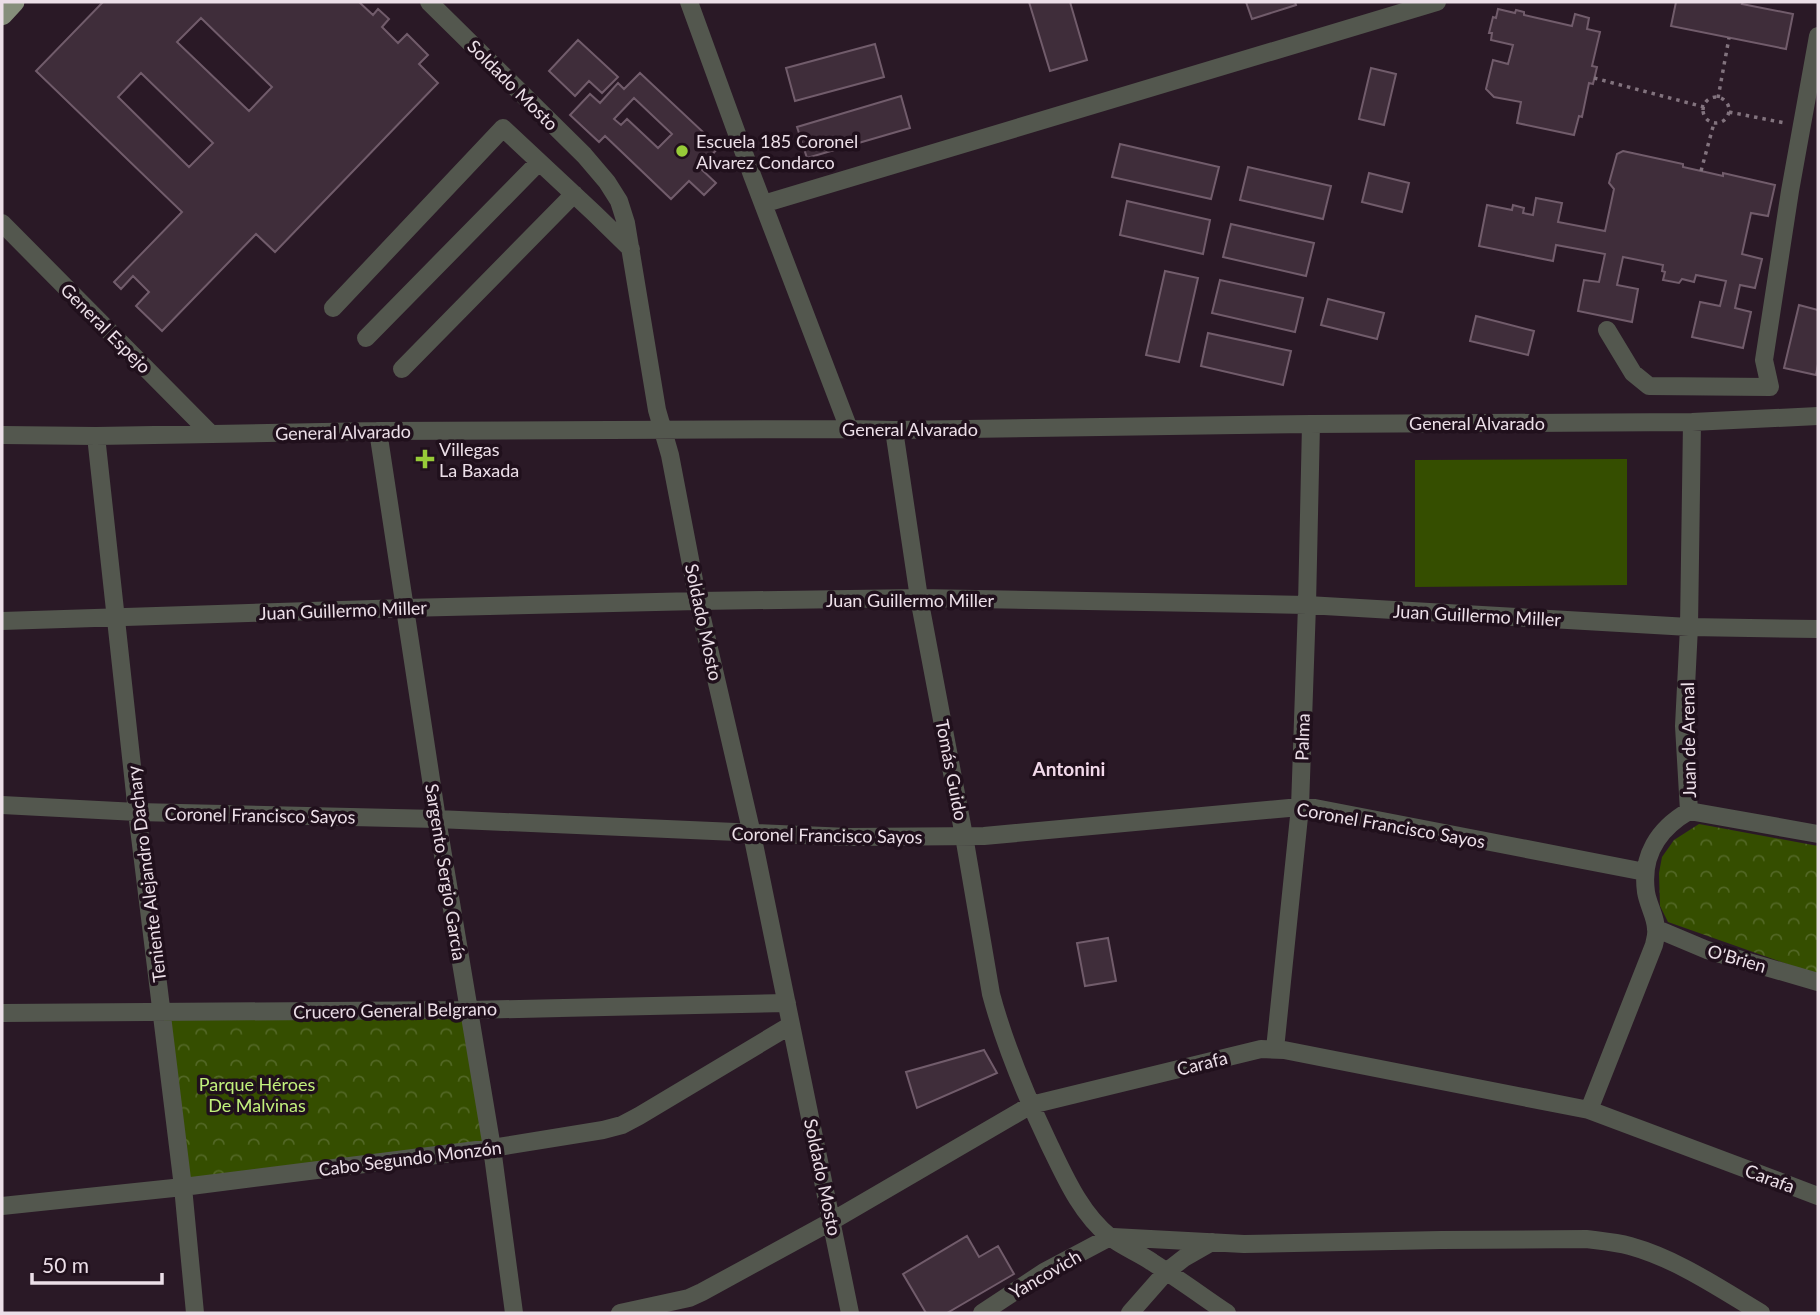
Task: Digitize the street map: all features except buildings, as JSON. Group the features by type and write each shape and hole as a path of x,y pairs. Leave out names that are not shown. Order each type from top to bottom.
{"main road":[{"path":"2,15 14,2"}],"street":[{"name":"Soldado Mosto","path":"429,2 584,155 619,201 631,249 657,410 670,455 698,601 752,834 850,1313"},
{"path":"689,2 849,429"},
{"path":"763,204 1437,2"},
{"path":"1607,330 1633,373 1649,386 1770,387 1764,360 1818,37"},
{"path":"333,308 503,128 631,249"},
{"path":"366,338 540,162"},
{"path":"402,369 574,194"},
{"path":"594,213 619,201"},
{"name":"General Espejo","path":"2,223 210,433"},
{"name":"General Alvarado","path":"2,435 1692,422 1818,416"},
{"name":"Juan de Arenal","path":"1657,929 1647,893 1645,872 1651,849 1675,819 1689,811 1684,726 1689,627 1692,422"},
{"name":"Palma","path":"1275,1049 1300,807 1311,424"},
{"name":"Tomás Guido","path":"894,430 919,598 991,994 1031,1105"},
{"name":"Sargento Sergio García","path":"377,431 437,819 492,1148 514,1313"},
{"name":"Teniente Alejandro Dachary","path":"96,436 137,812 183,1187 195,1313"},
{"name":"Juan Guillermo Miller","path":"2,621 405,608 919,598 1307,605 1689,627 1818,629"},
{"name":"Coronel Francisco Sayos","path":"2,804 137,812 437,819 848,837 964,836 1300,807 1645,872"},
{"path":"1689,811 1818,834"},
{"path":"1589,1110 1654,945 1657,929"},
{"name":"O'Brien","path":"1657,929 1707,950 1818,982"},
{"name":"Crucero General Belgrano","path":"2,1013 469,1010 787,1003"},
{"name":"Cabo Segundo Monzón","path":"2,1206 183,1187 492,1148 603,1130 622,1125 791,1025"},
{"name":"Carafa","path":"620,1313 689,1298 832,1221 1031,1105 1261,1049 1275,1049 1589,1110 1818,1196"},
{"path":"1031,1105 1068,1183 1087,1212 1111,1237 1227,1313"},
{"path":"1111,1237 1244,1244 1586,1239 1647,1252 1702,1278 1761,1313"},
{"name":"Yancovich","path":"982,1313 1044,1272 1111,1237"},
{"path":"1130,1313 1166,1272 1212,1242"}],"path":[{"path":"1718,98 1729,38"},
{"path":"1594,78 1704,107"},
{"path":"1718,98 1727,103 1729,111 1726,119 1714,123 1705,115 1704,107 1709,100 1718,98"},
{"path":"1729,111 1802,127"},
{"path":"1701,171 1714,123"}],"green space":[{"path":"1627,459 1627,585 1415,587 1415,460"},
{"path":"1699,824 1818,846 1818,975 1668,922 1660,906 1659,873 1662,857 1674,840"},
{"name":"Parque Héroes De Malvinas","path":"469,1010 492,1148 183,1187 163,1012"}],"place":[{"name":"Escuela 185 Coronel Alvarez Condarco","path":"682,151"},
{"name":"Villegas La Baxada","path":"425,459"}],"district":[{"name":"Antonini","path":"1069,768"}]}
